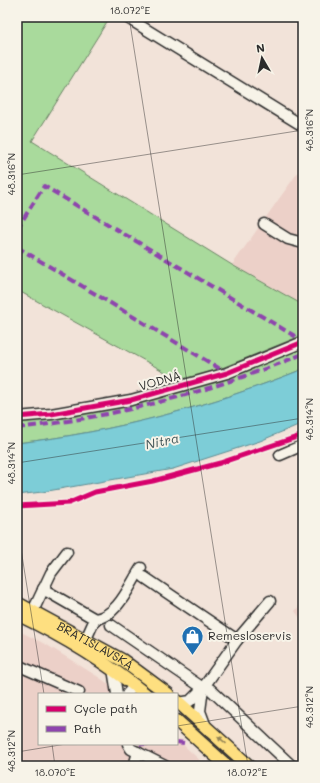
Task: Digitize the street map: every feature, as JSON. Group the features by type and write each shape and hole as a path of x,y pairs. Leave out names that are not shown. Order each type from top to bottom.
{"main road":[{"name":"BRATISLAVSKÁ","path":"17,603 86,639 137,670 167,693"},
{"name":"BRATISLAVSKÁ","path":"17,614 75,644 113,669 131,690 142,693"},
{"path":"131,690 150,687 158,693"},
{"path":"178,704 199,726 206,727 248,766"},
{"path":"178,722 228,766"}],"street":[{"path":"126,17 303,126"},
{"path":"264,224 288,239 303,244"},
{"name":"VODNÁ","path":"17,417 51,414 131,400 227,372 303,342"},
{"path":"280,455 303,445"},
{"path":"33,611 51,573 67,552"},
{"path":"43,589 95,619 104,618 113,612 142,572 237,640"},
{"path":"178,704 190,701 203,688 237,640 270,600"},
{"path":"86,639 95,619"},
{"path":"111,626 203,688 210,689 292,766"},
{"path":"17,664 79,692"},
{"path":"113,669 117,693"},
{"path":"203,688 200,711 206,727"},
{"path":"129,745 131,749 165,766"},
{"path":"134,766 138,752"}],"shaded area":[{"path":"303,160 303,305 232,265 301,168"},
{"path":"303,602 303,622 295,611"},
{"path":"17,630 47,645 100,678 121,693 38,693 38,745 178,745 178,740 206,766 17,766"}],"green space":[{"path":"23,17 110,17 32,141 232,265 303,305 303,335 185,383 17,290 17,27"},
{"path":"303,346 303,369 234,395 126,425 17,443 17,419 101,409"}],"water":[{"name":"Nitra","path":"303,369 303,423 260,441 173,469 17,495 17,443 90,432 162,416 234,395"}],"marked path":[{"path":"17,229 44,186 303,341"},
{"path":"17,247 227,373"},
{"path":"17,428 91,417 163,401 233,380 303,354"},
{"path":"178,742 184,743"}],"cycle path":[{"path":"17,417 51,414 131,400 227,373 303,342"},
{"path":"17,506 69,503 95,492 153,481 220,463 303,435"}],"place":[{"name":"Remesloservis","path":"193,656"}]}
